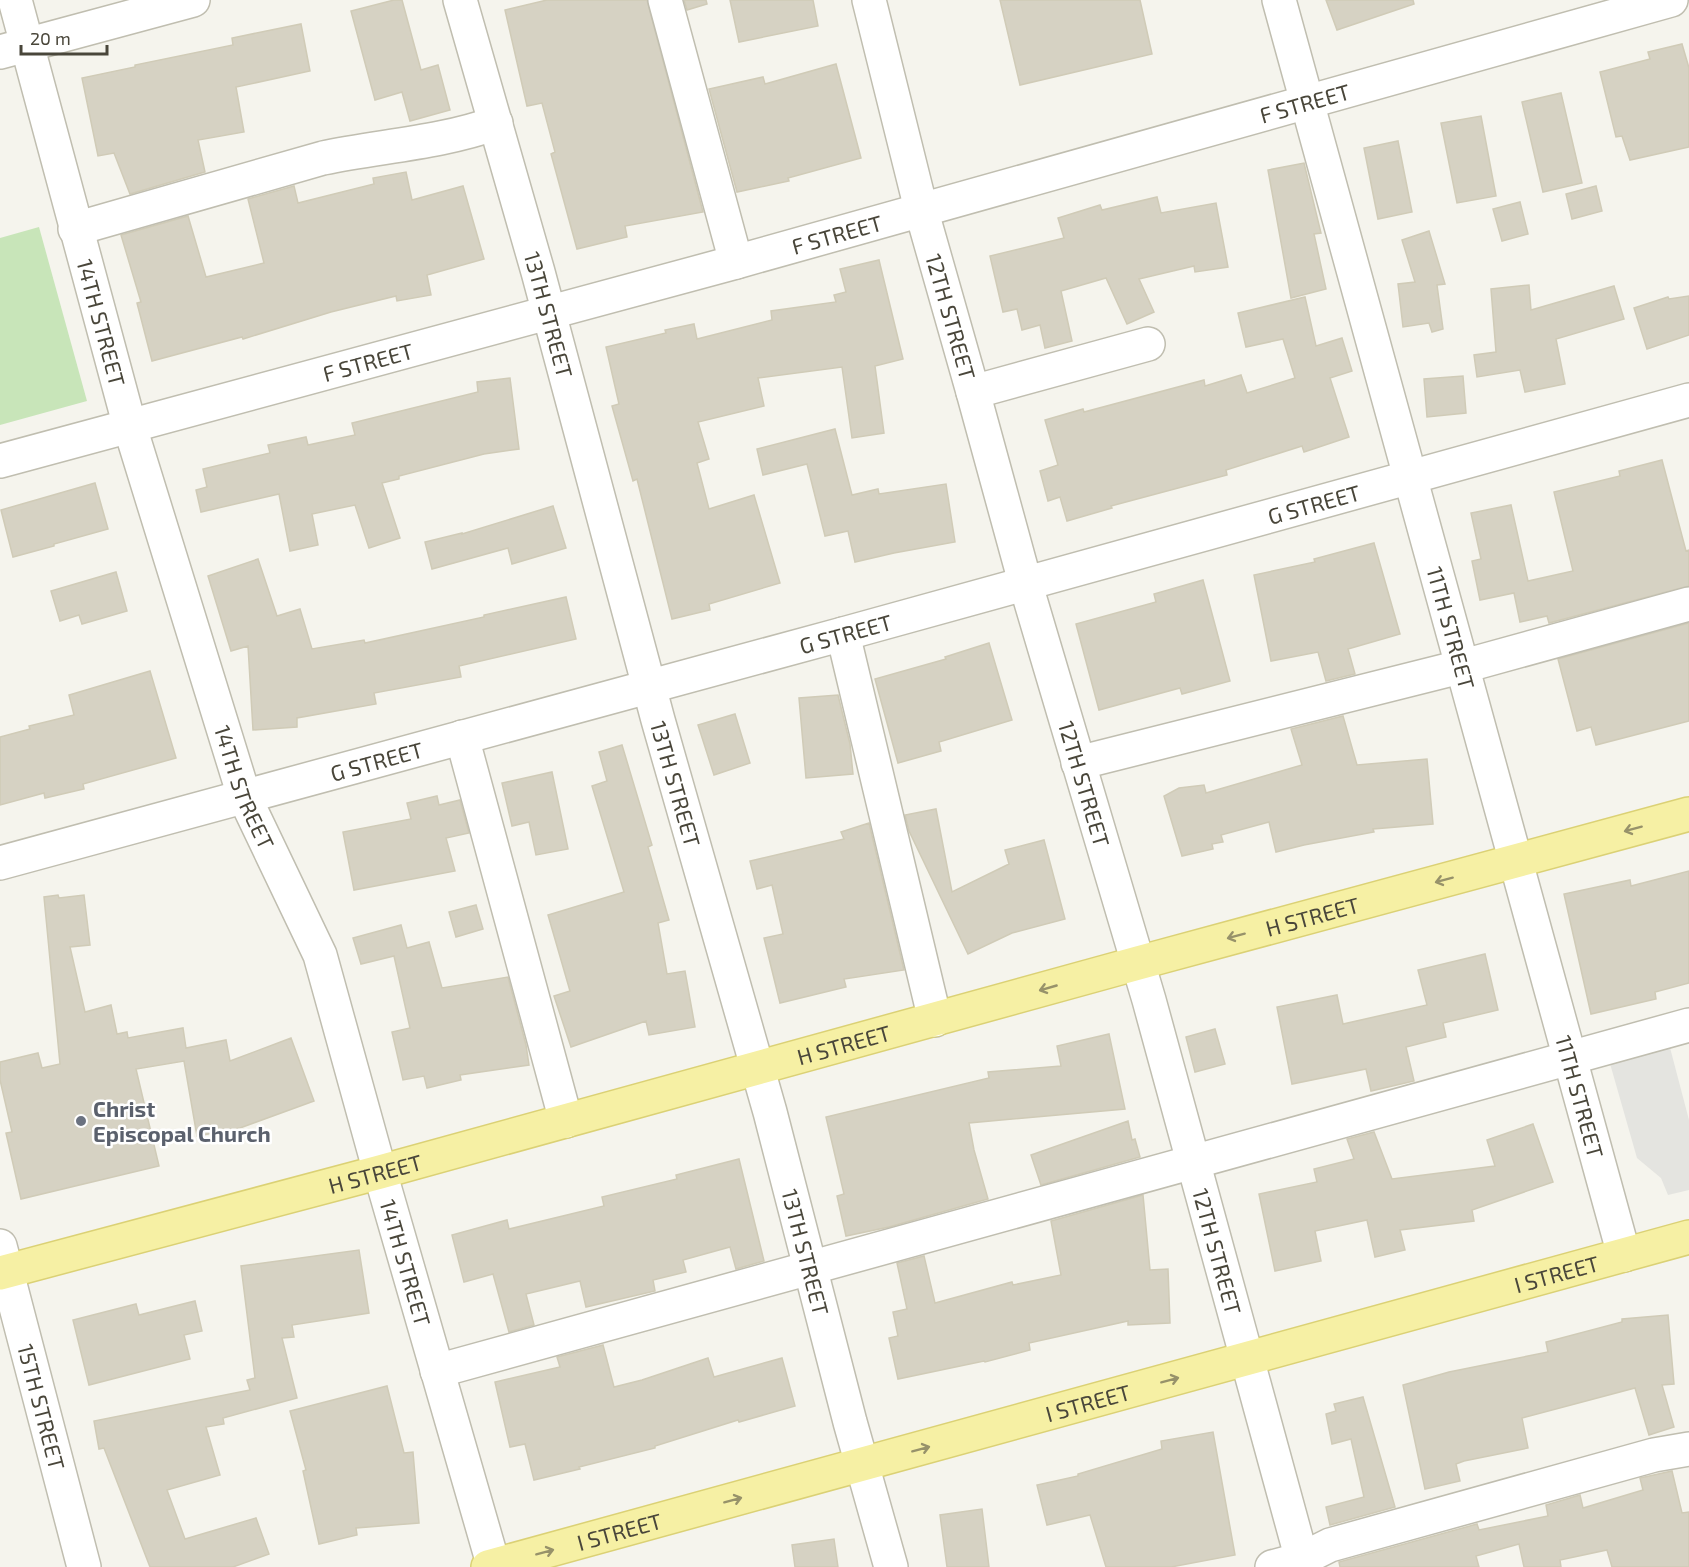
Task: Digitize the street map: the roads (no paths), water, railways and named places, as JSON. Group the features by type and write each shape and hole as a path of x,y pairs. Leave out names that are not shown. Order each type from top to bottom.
{"main road":[{"name":"H STREET","path":"2,1264 380,1172 1689,814"},
{"name":"I STREET","path":"492,1567 1689,1237"}],"street":[{"name":"14TH STREET","path":"15,0 13,48 75,229 130,427 244,796 320,955 492,1567"},
{"path":"13,48 193,0"},
{"name":"13TH STREET","path":"460,0 757,1068 891,1567"},
{"path":"665,0 736,262"},
{"name":"12TH STREET","path":"869,0 921,209 1024,582 1138,963 1246,1359 1293,1564"},
{"name":"11TH STREET","path":"1279,0 1464,666 1624,1255"},
{"name":"F STREET","path":"0,462 548,311 736,262 1671,0"},
{"path":"75,229 323,158 411,144 473,131 496,123"},
{"path":"973,392 1148,344"},
{"name":"G STREET","path":"0,863 650,687 1689,400"},
{"path":"1078,763 1464,666 1689,604"},
{"path":"843,634 935,1020"},
{"path":"462,737 566,1121"},
{"path":"436,1371 1689,1025"},
{"name":"15TH STREET","path":"2,1264 84,1567"},
{"path":"1293,1564 1342,1542 1654,1455 1689,1449"}],"place":[{"name":"Christ Episcopal Church","path":"81,1121"}]}
